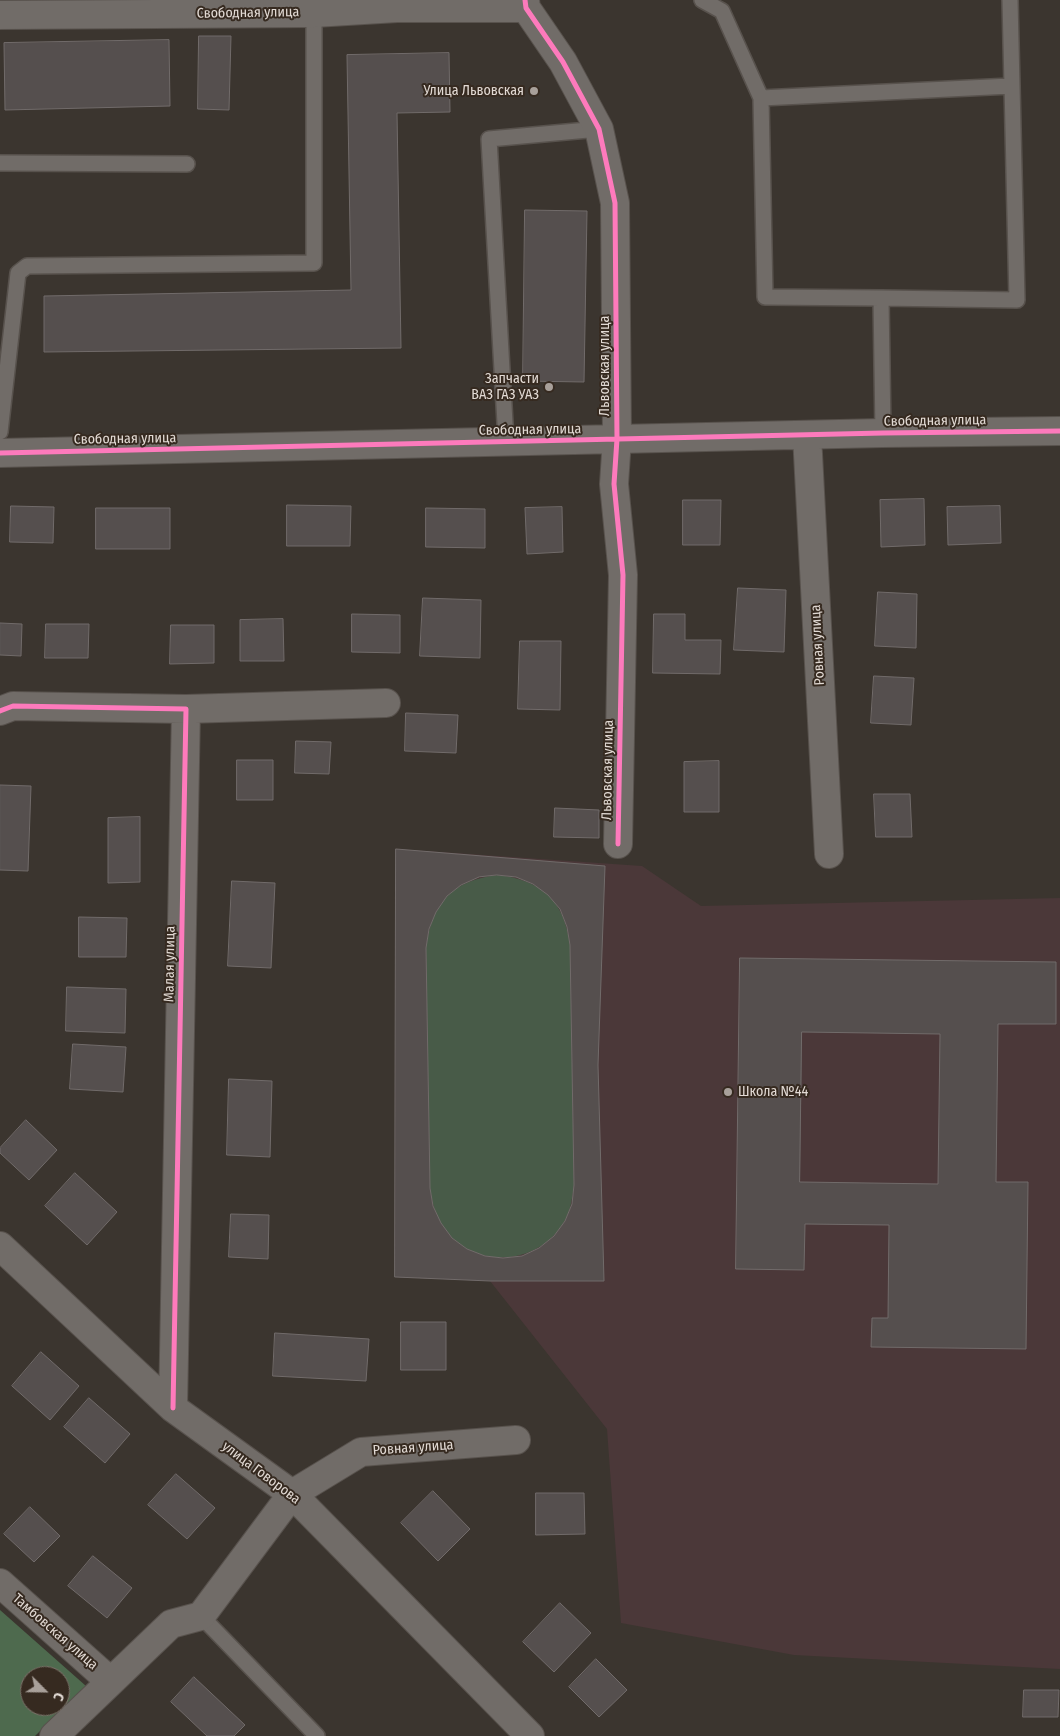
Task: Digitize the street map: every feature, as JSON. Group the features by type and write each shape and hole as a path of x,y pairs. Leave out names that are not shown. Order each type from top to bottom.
{"street":[{"name":"Свободная улица","path":"5,10 314,12 397,4 526,4"},
{"name":"Львовская улица","path":"526,4 563,62 599,129 615,203 617,439 614,484 623,575 618,844"},
{"name":"Свободная улица","path":"0,453 883,433 1060,431"},
{"name":"Ровная улица","path":"807,435 828,854"},
{"path":"0,712 13,706 186,709 386,703"},
{"name":"Малая улица","path":"173,1408 186,709"},
{"name":"улица Говорова","path":"0,1246 173,1408 292,1494 530,1736"},
{"name":"Ровная улица","path":"292,1494 361,1452 516,1440"},
{"path":"54,1736 171,1624 201,1616 292,1494"},
{"name":"Тамбовская улица","path":"0,1583 110,1681"}],"lane":[{"path":"702,0 722,11 761,98 765,297 1017,300 1010,0"},
{"path":"0,432 18,273 27,266 314,263 314,12"},
{"path":"761,98 1011,86"},
{"path":"506,441 489,139 599,129"},
{"path":"0,163 188,164"},
{"path":"881,298 883,433"},
{"path":"201,1616 317,1736"}],"shaded area":[{"name":"Школа №44","path":"396,849 642,866 701,906 1060,898 1060,1669 794,1655 621,1623 607,1429 490,1281 395,1277"}],"green space":[{"path":"497,875 527,882 538,887 556,904 567,929 570,945 574,1185 568,1213 564,1222 552,1237 537,1248 521,1255 503,1257 485,1256 468,1250 453,1239 441,1224 434,1206 430,1188 426,948 433,918 447,896 468,882"},
{"path":"0,1610 63,1666 20,1666 20,1716 55,1716 35,1736 0,1736"},
{"path":"70,1672 86,1686 70,1702"}],"building":[{"path":"199,36 231,36 229,110 198,109"},
{"path":"169,40 170,106 5,110 4,43"},
{"path":"449,53 450,112 397,113 401,348 44,352 44,296 351,290 347,55"},
{"path":"525,210 587,211 584,382 523,381"},
{"path":"924,499 925,545 881,547 880,500"},
{"path":"683,500 721,500 720,545 683,545"},
{"path":"287,505 351,506 350,546 287,546"},
{"path":"11,506 54,507 53,543 10,542"},
{"path":"1000,506 1001,543 948,545 947,507"},
{"path":"562,507 563,552 527,554 525,508"},
{"path":"96,508 170,508 170,549 96,549"},
{"path":"426,508 485,509 485,548 426,547"},
{"path":"738,588 786,590 784,652 734,650"},
{"path":"878,592 917,594 916,648 875,646"},
{"path":"423,598 481,600 480,658 420,656"},
{"path":"352,614 400,615 400,653 352,652"},
{"path":"654,614 685,614 685,640 721,640 720,674 653,673"},
{"path":"283,619 284,661 240,661 240,620"},
{"path":"0,623 22,624 21,656 0,655"},
{"path":"46,624 89,624 88,658 45,658"},
{"path":"171,625 214,625 214,663 170,664"},
{"path":"520,641 561,641 560,710 518,709"},
{"path":"874,676 914,678 911,725 871,723"},
{"path":"406,713 458,715 456,753 405,751"},
{"path":"296,741 331,742 329,774 295,773"},
{"path":"237,760 273,760 273,800 237,800"},
{"path":"719,761 719,812 684,812 684,762"},
{"path":"0,785 31,786 28,871 0,870"},
{"path":"874,794 910,794 912,837 876,837"},
{"path":"555,808 599,810 599,838 554,837"},
{"path":"140,817 140,882 108,883 108,818"},
{"path":"396,849 605,866 598,1065 604,1281 490,1281 395,1277","holes":["497,875 516,877 533,884 548,895 560,909 567,927 570,945 574,1185 572,1204 565,1221 554,1236 539,1248 522,1256 503,1258 485,1256 467,1249 452,1238 441,1223 433,1206 430,1188 426,948 429,929 436,912 447,896 461,885 479,877"]},
{"path":"232,881 275,883 271,968 228,966"},
{"path":"79,917 127,918 126,957 79,957"},
{"path":"740,958 1056,962 1056,1024 998,1024 996,1182 1028,1182 1026,1349 871,1347 872,1318 888,1318 889,1225 805,1224 804,1270 736,1269","holes":["802,1032 940,1034 938,1184 800,1182"]},
{"path":"67,987 126,989 125,1033 66,1031"},
{"path":"73,1044 126,1047 123,1092 70,1089"},
{"path":"229,1079 272,1081 270,1157 227,1155"},
{"path":"26,1120 57,1150 29,1180 0,1153 0,1148"},
{"path":"75,1173 117,1212 87,1245 45,1206"},
{"path":"231,1214 269,1215 268,1259 229,1257"},
{"path":"401,1322 446,1322 446,1370 401,1370"},
{"path":"275,1333 369,1339 366,1381 273,1376"},
{"path":"41,1352 79,1386 50,1420 12,1386"},
{"path":"89,1398 130,1434 105,1463 64,1427"},
{"path":"176,1474 215,1508 187,1539 148,1505"},
{"path":"433,1491 470,1529 438,1561 401,1523"},
{"path":"536,1493 584,1493 585,1534 536,1535"},
{"path":"30,1507 60,1536 34,1562 4,1534"},
{"path":"93,1556 132,1588 107,1618 68,1586"},
{"path":"560,1603 591,1633 554,1672 523,1642"},
{"path":"596,1659 627,1690 599,1717 569,1687"},
{"path":"194,1677 245,1725 234,1736 207,1736 171,1702"},
{"path":"1024,1690 1059,1690 1058,1717 1023,1717"}],"cycle path":[{"path":"525,0 526,8 563,62 599,129 615,203 617,439 614,484 623,575 618,844"},
{"path":"0,453 883,433 1060,431"},
{"path":"0,711 13,706 186,709 173,1408"}],"place":[{"name":"Улица Львовская","path":"534,91"},
{"name":"Запчасти ВАЗ ГАЗ УАЗ","path":"549,387"},
{"name":"Школа №44","path":"728,1092"}]}
